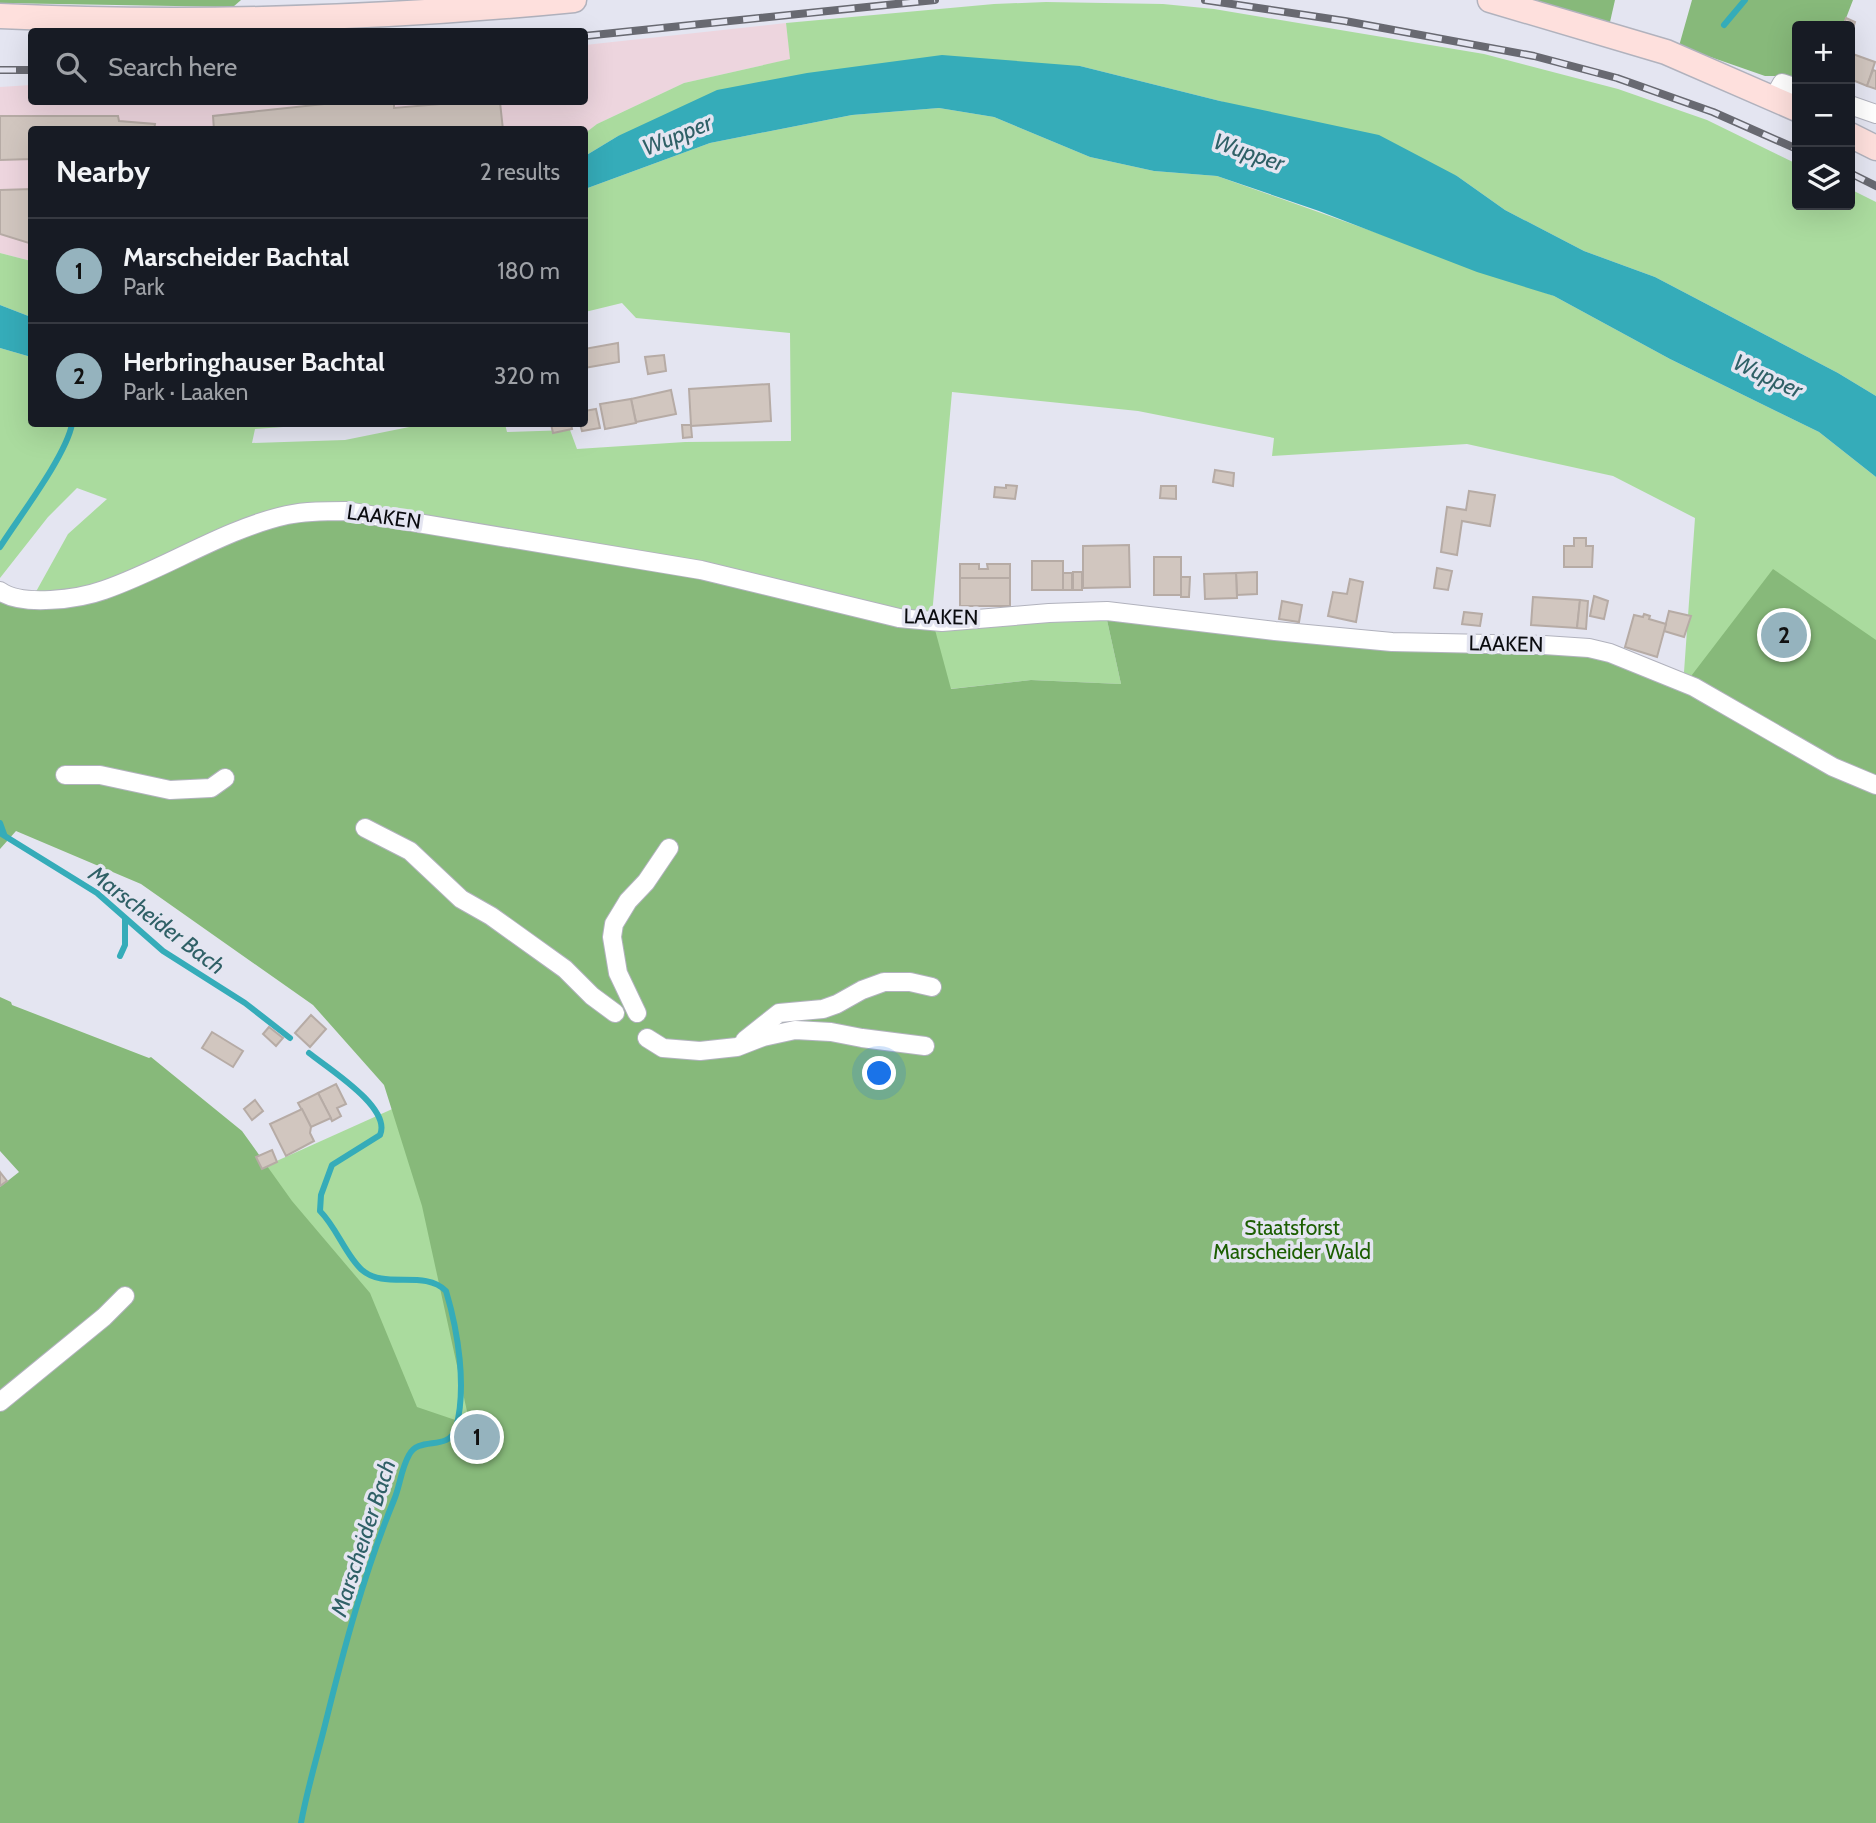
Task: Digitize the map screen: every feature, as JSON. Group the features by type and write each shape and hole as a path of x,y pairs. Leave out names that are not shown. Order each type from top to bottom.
{"main road":[{"path":"0,16 179,22 271,21 385,16 574,0"},
{"path":"1490,0 1666,52 1792,106"},
{"path":"1855,138 1876,148"}],"street":[{"path":"1774,97 1782,83 1792,86"},
{"path":"1855,107 1876,114"},
{"name":"LAAKEN","path":"0,591 43,600 103,591 237,532 286,515 346,510 701,570 899,618 942,622 1049,612 1107,611 1392,642 1589,648 1610,653 1694,687 1833,767 1876,785"},
{"path":"65,775 100,775 170,790 211,788 225,778"},
{"path":"365,828 410,851 461,899 491,916 565,969 592,996 615,1013"},
{"path":"638,1013 618,973 612,937 614,924 628,901 646,882 669,848"},
{"path":"737,1047 779,1013 823,1009 884,982 910,982 932,987"},
{"path":"647,1038 663,1048 700,1051 737,1047 763,1037 795,1030 831,1032 925,1046"},
{"path":"0,1402 104,1317 125,1296"}],"shaded area":[{"path":"786,23 791,59 684,83 597,124 588,132 588,126 28,126 28,260 0,253 0,87 28,85 28,105 588,105 588,45"}],"green space":[{"path":"0,0 241,0 233,7 0,3"},
{"path":"1526,0 1615,0 1610,22"},
{"path":"1692,0 1853,0 1845,21 1792,21 1792,80 1779,76 1765,76 1679,46"},
{"path":"994,4 1163,4 1214,9 1484,54 1618,89 1707,120 1792,162 1792,210 1855,210 1855,192 1876,202 1876,396 1838,373 1655,277 1584,251 1505,210 1457,176 1220,101 1080,66 618,136 588,154 588,131 597,124 684,83 790,59 786,23"},
{"path":"939,108 994,117 1090,157 1154,171 1217,176 1554,296 1670,359 1819,432 1876,477 1876,799 1681,691 1695,518 1613,476 1467,444 1272,456 1274,438 1138,411 952,392 932,615 1105,611 1121,684 1031,680 950,689 103,590 33,597 68,534 107,499 77,488 48,517 0,578 0,348 28,356 28,427 283,427 255,429 252,443 345,440 409,427 506,427 507,432 570,430 577,449 685,442 791,441 790,333 636,318 622,303 588,311 588,188 710,143 852,115"},
{"path":"0,253 28,260 28,316 0,305"},
{"name":"Staatsforst Marscheider Wald","path":"323,509 931,615 951,689 1031,680 1121,684 1105,611 1594,650 1685,684 1773,569 1876,640 1876,1823 0,1823 0,1187 19,1172 0,1151 0,997 12,1005 151,1057 242,1131 292,1201 370,1293 417,1407 470,1425 422,1206 384,1085 313,1005 141,884 16,831 0,849 0,597 103,590 236,530"},
{"path":"419,1097 624,1778 261,1168"}],"water":[{"name":"Wupper","path":"942,55 1080,66 1220,101 1379,135 1457,176 1505,210 1584,251 1655,277 1838,373 1876,396 1876,477 1819,432 1670,359 1554,296 1477,272 1319,211 1217,176 1154,171 1090,157 994,117 939,108 852,115 710,143 588,188 588,154 618,136 717,90 807,73"},
{"path":"0,305 28,316 28,356 0,348"}],"building":[{"path":"1855,55 1875,62 1867,86 1855,81"},
{"path":"1873,70 1876,71 1876,89 1867,86"},
{"path":"315,105 394,105 394,108 500,105 503,126 214,126 213,116"},
{"path":"0,116 118,116 119,121 155,124 28,126 28,159 0,160"},
{"path":"28,189 28,243 0,234 0,190"},
{"path":"618,343 619,362 588,367 588,348"},
{"path":"664,355 666,371 648,374 645,357"},
{"path":"769,384 771,421 691,426 692,437 683,438 682,425 691,425 689,389"},
{"path":"671,390 676,414 636,422 631,399"},
{"path":"631,399 636,423 605,429 600,404"},
{"path":"596,409 600,428 582,431 581,427 588,427 588,410"},
{"path":"552,427 572,427 572,429 553,433"},
{"path":"1215,470 1234,473 1233,486 1213,482"},
{"path":"1006,485 1017,486 1015,499 994,497 995,487 1006,488"},
{"path":"1161,486 1176,486 1176,499 1160,498"},
{"path":"1469,491 1495,495 1490,526 1462,521 1457,555 1441,552 1447,507 1466,510"},
{"path":"1574,538 1586,538 1586,546 1593,546 1592,567 1564,567 1564,546 1574,546"},
{"path":"1129,545 1130,587 1083,588 1083,546"},
{"path":"1154,557 1181,557 1181,595 1154,595"},
{"path":"1032,561 1063,561 1063,590 1032,590"},
{"path":"960,564 979,564 979,569 988,569 987,564 1010,564 1010,578 960,578"},
{"path":"1437,568 1452,571 1448,590 1434,588"},
{"path":"1073,572 1082,572 1082,590 1073,590"},
{"path":"1257,572 1257,594 1237,595 1236,573"},
{"path":"1063,573 1072,573 1072,590 1063,590"},
{"path":"1236,573 1237,598 1205,599 1204,574"},
{"path":"1181,577 1190,577 1189,597 1181,597"},
{"path":"960,578 1010,578 1010,606 960,606"},
{"path":"1350,579 1363,582 1356,622 1328,616 1333,592 1347,594"},
{"path":"1594,596 1608,601 1604,619 1590,616"},
{"path":"1533,597 1580,600 1577,628 1531,625"},
{"path":"1580,600 1588,601 1586,629 1577,628"},
{"path":"1282,601 1302,605 1299,622 1279,619"},
{"path":"1669,611 1691,616 1684,637 1664,631"},
{"path":"1464,612 1482,614 1480,626 1462,624"},
{"path":"1644,614 1650,616 1649,619 1666,624 1657,657 1625,647 1634,615 1643,617"},
{"path":"311,1015 326,1029 310,1047 295,1033"},
{"path":"269,1027 283,1038 276,1046 263,1034"},
{"path":"212,1032 243,1051 233,1067 202,1048"},
{"path":"336,1084 346,1104 337,1108 341,1116 332,1121 318,1093"},
{"path":"318,1093 331,1118 311,1127 298,1103"},
{"path":"255,1100 263,1111 252,1120 244,1109"},
{"path":"302,1109 311,1127 310,1133 314,1141 286,1156 270,1124"},
{"path":"272,1150 277,1162 262,1169 256,1157"},
{"path":"0,1172 7,1181 0,1186"}],"waterway":[{"path":"1724,25 1745,0"},
{"name":"Marscheider Bach","path":"0,547 52,469 71,427"},
{"path":"0,823 4,834"},
{"name":"Marscheider Bach","path":"0,833 97,893 163,951 245,1003 290,1038"},
{"path":"120,956 125,945 125,919"},
{"name":"Marscheider Bach","path":"301,1823 355,1611 404,1466 414,1449 447,1440 452,1435 456,1428 461,1395 460,1359 446,1291 427,1281 371,1276 351,1257 320,1211 321,1195 332,1165 380,1135 381,1124 368,1101 309,1053"}],"railway":[{"path":"588,36 935,0"},
{"path":"1205,0 1345,21 1534,56 1617,78 1713,112 1792,147"},
{"path":"0,70 28,70"},
{"path":"1855,176 1876,186"}],"place":[{"name":"Herbringhauser Bachtal","path":"1784,635"},
{"name":"Marscheider Bachtal","path":"477,1437"}]}
